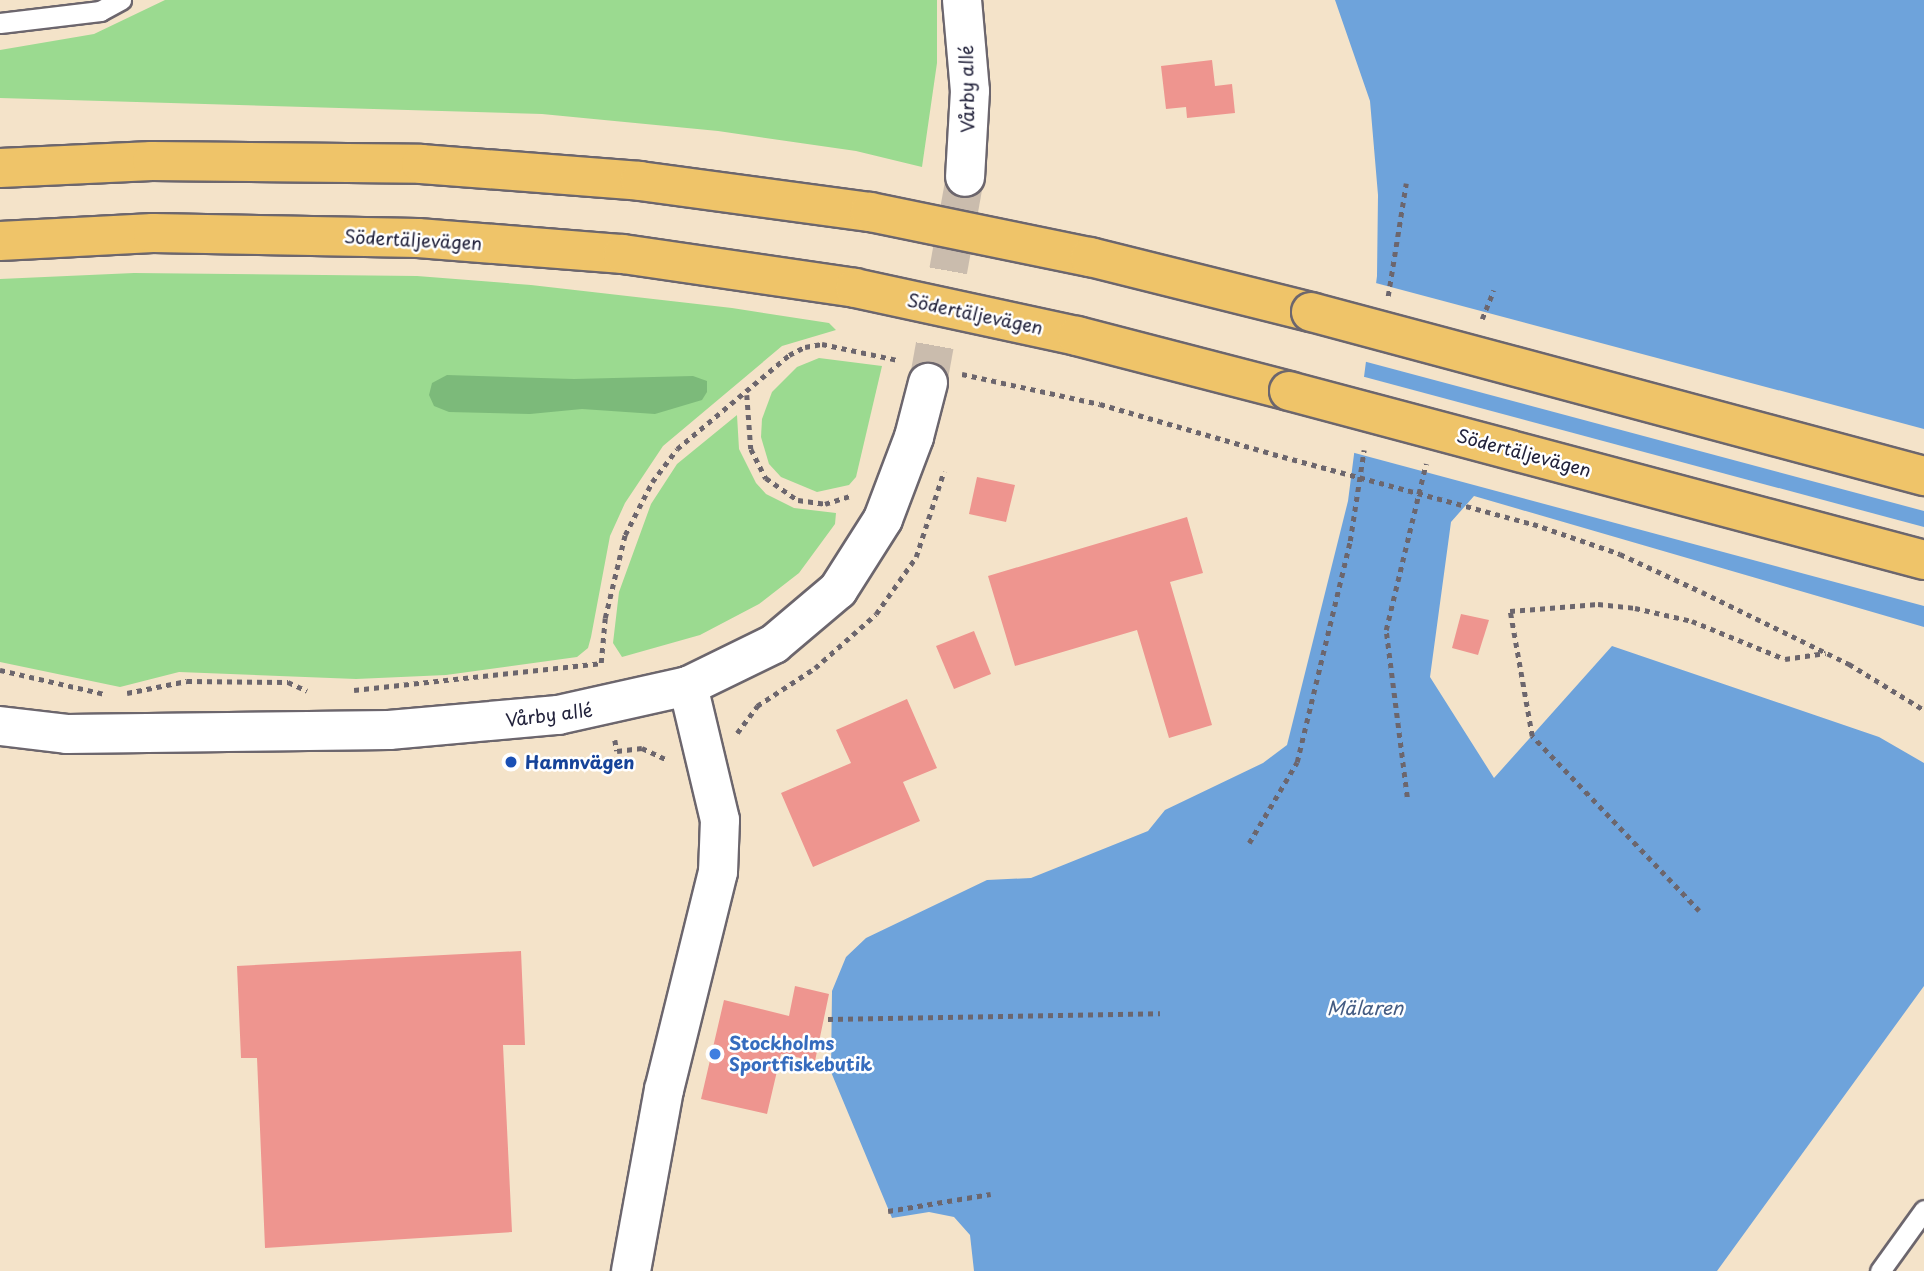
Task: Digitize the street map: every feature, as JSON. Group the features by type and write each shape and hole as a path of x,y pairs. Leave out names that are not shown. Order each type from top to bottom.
{"highway":[{"path":"0,168 152,162 421,164 640,181 870,212 1090,257 1311,312 1924,476"},
{"name":"Södertäljevägen","path":"0,241 153,233 418,238 623,254 855,288 1077,336 1924,560"}],"street":[{"name":"Vårby allé","path":"962,0 970,90 965,177"},
{"name":"Vårby allé","path":"0,726 67,733 389,730 558,715 688,686 774,644 838,590 871,544 891,501 929,372"},
{"path":"631,1271 664,1090 718,872 720,820 688,686"}],"lane":[{"path":"0,23 100,11 121,0"},
{"path":"1880,1271 1924,1210"}],"path":[{"path":"1386,307 1406,183"},
{"path":"1478,329 1494,290"},
{"path":"351,690 524,675 601,663 617,560 642,501 677,449 747,394 789,355 805,347 821,344 929,372 1100,404 1533,524 1620,554 1702,592 1826,653 1924,710"},
{"path":"747,394 751,449 771,484 788,496 811,502 841,502 857,492"},
{"path":"1249,843 1297,762 1350,541 1365,444"},
{"path":"1407,797 1386,630 1427,458"},
{"path":"1699,911 1532,736 1510,611 1598,604 1635,608 1692,621 1784,659 1826,653"},
{"path":"0,670 115,695 187,681 288,682 305,691 316,691"},
{"path":"828,1019 1160,1013"},
{"path":"888,1211 991,1194"}],"green space":[{"path":"165,0 937,0 937,63 922,167 856,151 718,131 542,114 0,98 0,50 94,34"},
{"path":"134,273 417,276 531,285 732,308 829,323 836,330 782,346 663,446 625,503 610,536 588,648 577,657 446,675 356,679 179,672 120,687 0,662 0,279"},
{"path":"819,358 882,366 856,477 849,485 817,492 781,477 769,464 761,437 762,419 772,392 797,367"},
{"path":"447,375 574,379 693,376 707,381 707,392 702,400 655,414 582,409 530,414 449,412 434,406 429,395 432,383"},
{"path":"737,415 739,449 756,483 766,494 794,508 836,513 835,524 799,573 759,604 700,635 622,657 613,643 619,592 651,504 677,464"}],"water":[{"name":"Mälaren","path":"1335,0 1924,0 1924,627 1474,496 1451,522 1430,677 1494,778 1612,646 1879,737 1924,763 1924,986 1717,1271 974,1271 970,1235 954,1217 929,1212 892,1218 831,1072 832,991 846,957 866,938 987,880 1031,878 1148,831 1165,810 1263,763 1287,745 1348,501 1377,276 1378,195 1370,101"}],"pier":[{"path":"1372,282 1924,429 1924,511 1363,361"},
{"path":"1361,376 1924,527 1924,606 1351,452"}],"building":[{"path":"1212,60 1215,86 1232,84 1235,113 1187,118 1186,107 1166,109 1161,66"},
{"path":"977,477 1015,485 1006,522 969,514"},
{"path":"1187,517 1203,573 1170,582 1212,725 1169,738 1137,630 1015,666 988,576"},
{"path":"1461,614 1489,620 1478,655 1452,648"},
{"path":"974,631 991,674 954,689 936,646"},
{"path":"907,699 937,768 903,782 920,821 813,867 781,793 851,763 836,730"},
{"path":"521,951 525,1045 503,1045 512,1232 265,1248 257,1058 241,1058 237,966"},
{"path":"795,986 829,994 815,1061 781,1054 767,1114 701,1099 724,1000 789,1016"}],"tunnel":[{"path":"928,383 965,177"}],"place":[{"name":"Hamnvägen","path":"511,762"},
{"name":"Stockholms Sportfiskebutik","path":"715,1054"}]}
